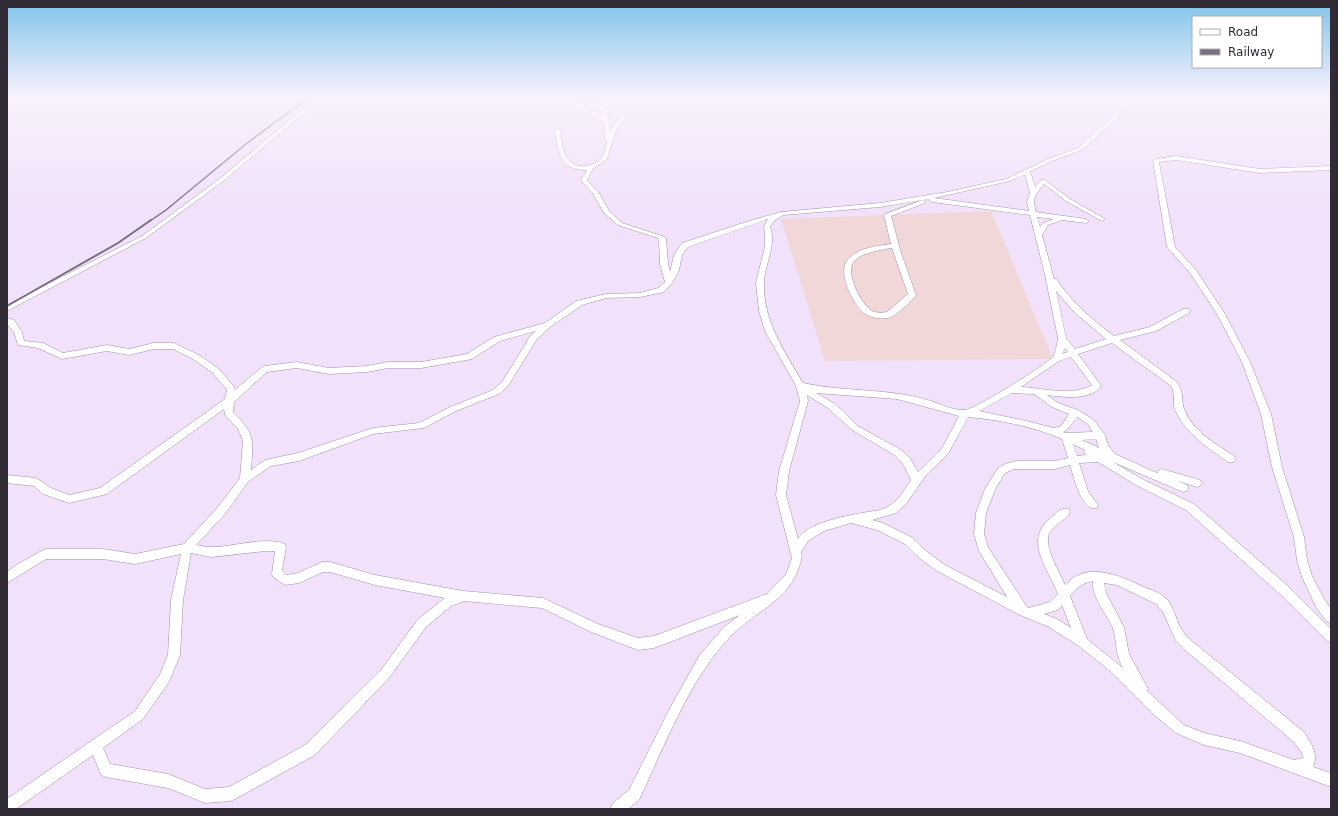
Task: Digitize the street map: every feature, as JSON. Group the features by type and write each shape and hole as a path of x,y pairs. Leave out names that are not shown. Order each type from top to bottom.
{"street":[{"path":"7,308 144,237 220,181 275,135"},
{"path":"558,135 564,160 568,165 577,169 591,168"},
{"path":"608,135 609,148"},
{"path":"612,135 609,148 604,159 591,168 584,180 596,193 606,212 620,224 660,237 663,240 664,264 669,282"},
{"path":"7,807 139,715 165,678 174,655 177,600 187,548 221,511 244,479 268,463 299,457 367,433 421,426 453,409 496,392 506,384 534,337 547,325 579,303 606,296 640,295 661,290 669,282 675,270 678,255 686,245 751,222 783,213 880,205 947,194 1008,180 1050,160 1080,149 1096,135"},
{"path":"1331,168 1260,171 1176,158 1156,161 1171,247 1193,272 1221,314 1246,362 1266,414 1277,467 1299,537 1302,560 1307,577 1320,603 1331,618"},
{"path":"1028,174 1033,192"},
{"path":"1056,359 1061,347 1062,338 1049,275 1030,202 1033,192 1043,181 1068,200 1102,219"},
{"path":"894,244 859,254 849,262 846,270 852,290 863,308 869,313 877,315 890,315 912,295 894,244 887,215 947,194"},
{"path":"931,200 1062,219 1086,221"},
{"path":"617,809 634,795 675,710 703,660 728,631 771,598 790,577 797,558 781,495 784,471 804,401 800,386 769,331 763,311 760,283 769,246 769,233 767,226 772,220 783,213"},
{"path":"1038,236 1045,224 1062,219"},
{"path":"1049,275 1066,300 1113,339 1174,384 1179,393 1179,408 1187,423 1202,439 1231,459"},
{"path":"796,552 804,538 821,528 851,519 881,514 892,510 902,502 923,472 945,451 965,414 981,407 1056,359 1113,339 1153,329 1186,311"},
{"path":"7,321 11,322 18,332 21,343 40,344 48,350 62,356 107,348 129,352 154,346 174,346 196,357 216,371 231,389 228,412 242,427 248,441 244,479"},
{"path":"7,479 36,482 48,491 69,499 103,491 230,400 265,369 297,365 329,370 367,369 388,365 421,365 469,357 497,339 547,325"},
{"path":"1009,390 1020,389 1076,393 1092,390 1097,386 1062,338"},
{"path":"800,386 824,391 897,396 965,414 991,416 1026,424 1059,435 1183,488"},
{"path":"800,386 828,404 846,422 889,447 906,459 917,482"},
{"path":"1034,390 1054,404 1075,412 1092,423 1100,434 1103,448 1119,461"},
{"path":"1059,435 1075,412"},
{"path":"1059,435 1079,437 1100,434"},
{"path":"1059,435 1139,482 1190,506 1285,591 1331,636"},
{"path":"1059,435 1073,460 1084,494 1093,505"},
{"path":"1027,612 1002,580 982,548 979,534 981,513 990,489 1000,471 1016,464 1056,465 1073,460 1098,458 1119,461"},
{"path":"1147,472 1159,473 1196,483"},
{"path":"1065,512 1049,526 1043,536 1050,566 1063,594 1076,630 1084,643"},
{"path":"851,519 879,526 909,541 922,554 941,568 1027,612 1053,623 1084,643 1113,666 1157,710 1180,729 1204,739 1240,747 1331,780"},
{"path":"7,578 22,567 45,554 103,554 135,559 187,548 211,552 266,546 281,546 277,574 285,580 299,578 322,567 330,567 375,580 464,596 542,603 595,628 638,644 654,642 771,598"},
{"path":"1027,612 1054,606 1072,585 1081,579 1093,576 1118,580 1160,600 1167,608 1180,637 1189,646 1299,737 1309,752 1309,759 1308,764 1295,766"},
{"path":"1099,576 1098,584 1101,594 1118,627 1123,656 1138,683 1157,710"},
{"path":"95,745 106,770 168,781 205,796 230,794 310,750 385,674 422,623 447,602 464,596"}],"shaded area":[{"path":"991,211 1053,359 825,361 781,219"}],"railway":[{"path":"150,221 166,210 258,135"},
{"path":"7,306 118,243 151,220"}]}
